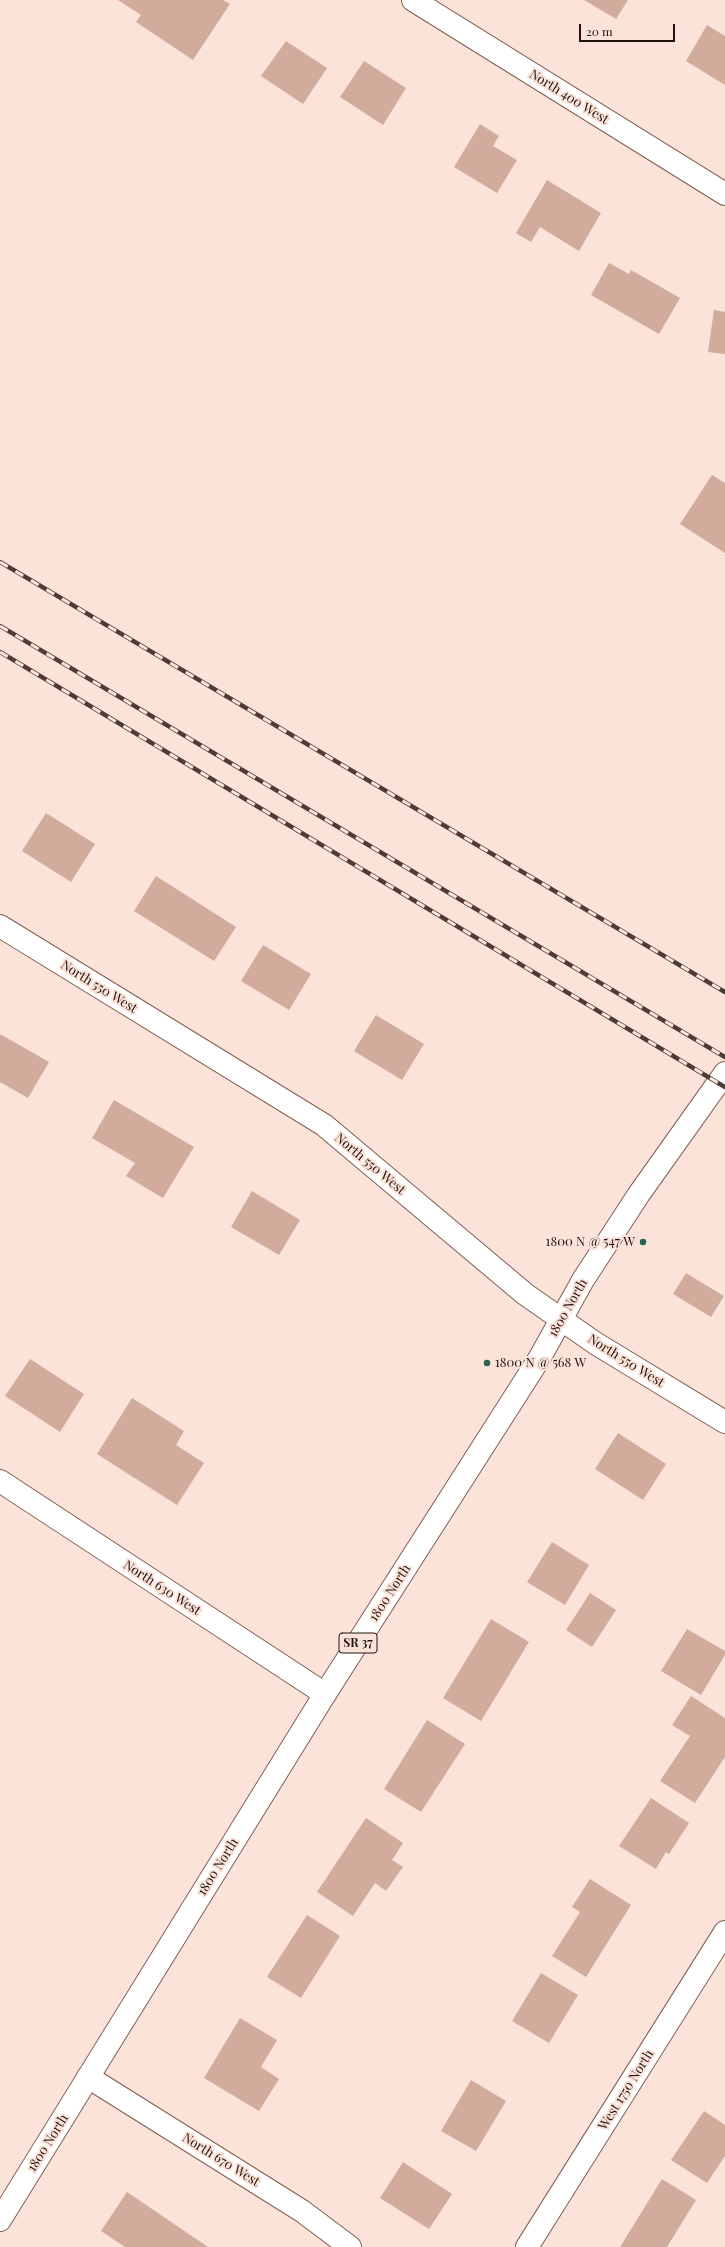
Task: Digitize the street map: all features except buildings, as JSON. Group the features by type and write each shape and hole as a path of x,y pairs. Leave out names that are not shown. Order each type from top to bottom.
{"street":[{"name":"North 400 West","path":"413,0 725,194"},
{"name":"North 550 West","path":"0,926 324,1125 525,1294 595,1343 725,1422"},
{"name":"1800 North","path":"0,2220 325,1694 539,1359 560,1319 639,1194 725,1073"},
{"name":"North 630 West","path":"0,1481 325,1694"},
{"name":"West 1750 North","path":"526,2247 725,1932"},
{"name":"North 670 West","path":"88,2077 302,2211 350,2247"}],"railway":[{"path":"0,562 725,992"},
{"path":"0,626 725,1057"},
{"path":"0,652 725,1087"}],"place":[{"name":"1800 N @ 547 W","path":"643,1242"},
{"name":"1800 N @ 568 W","path":"487,1363"}]}
